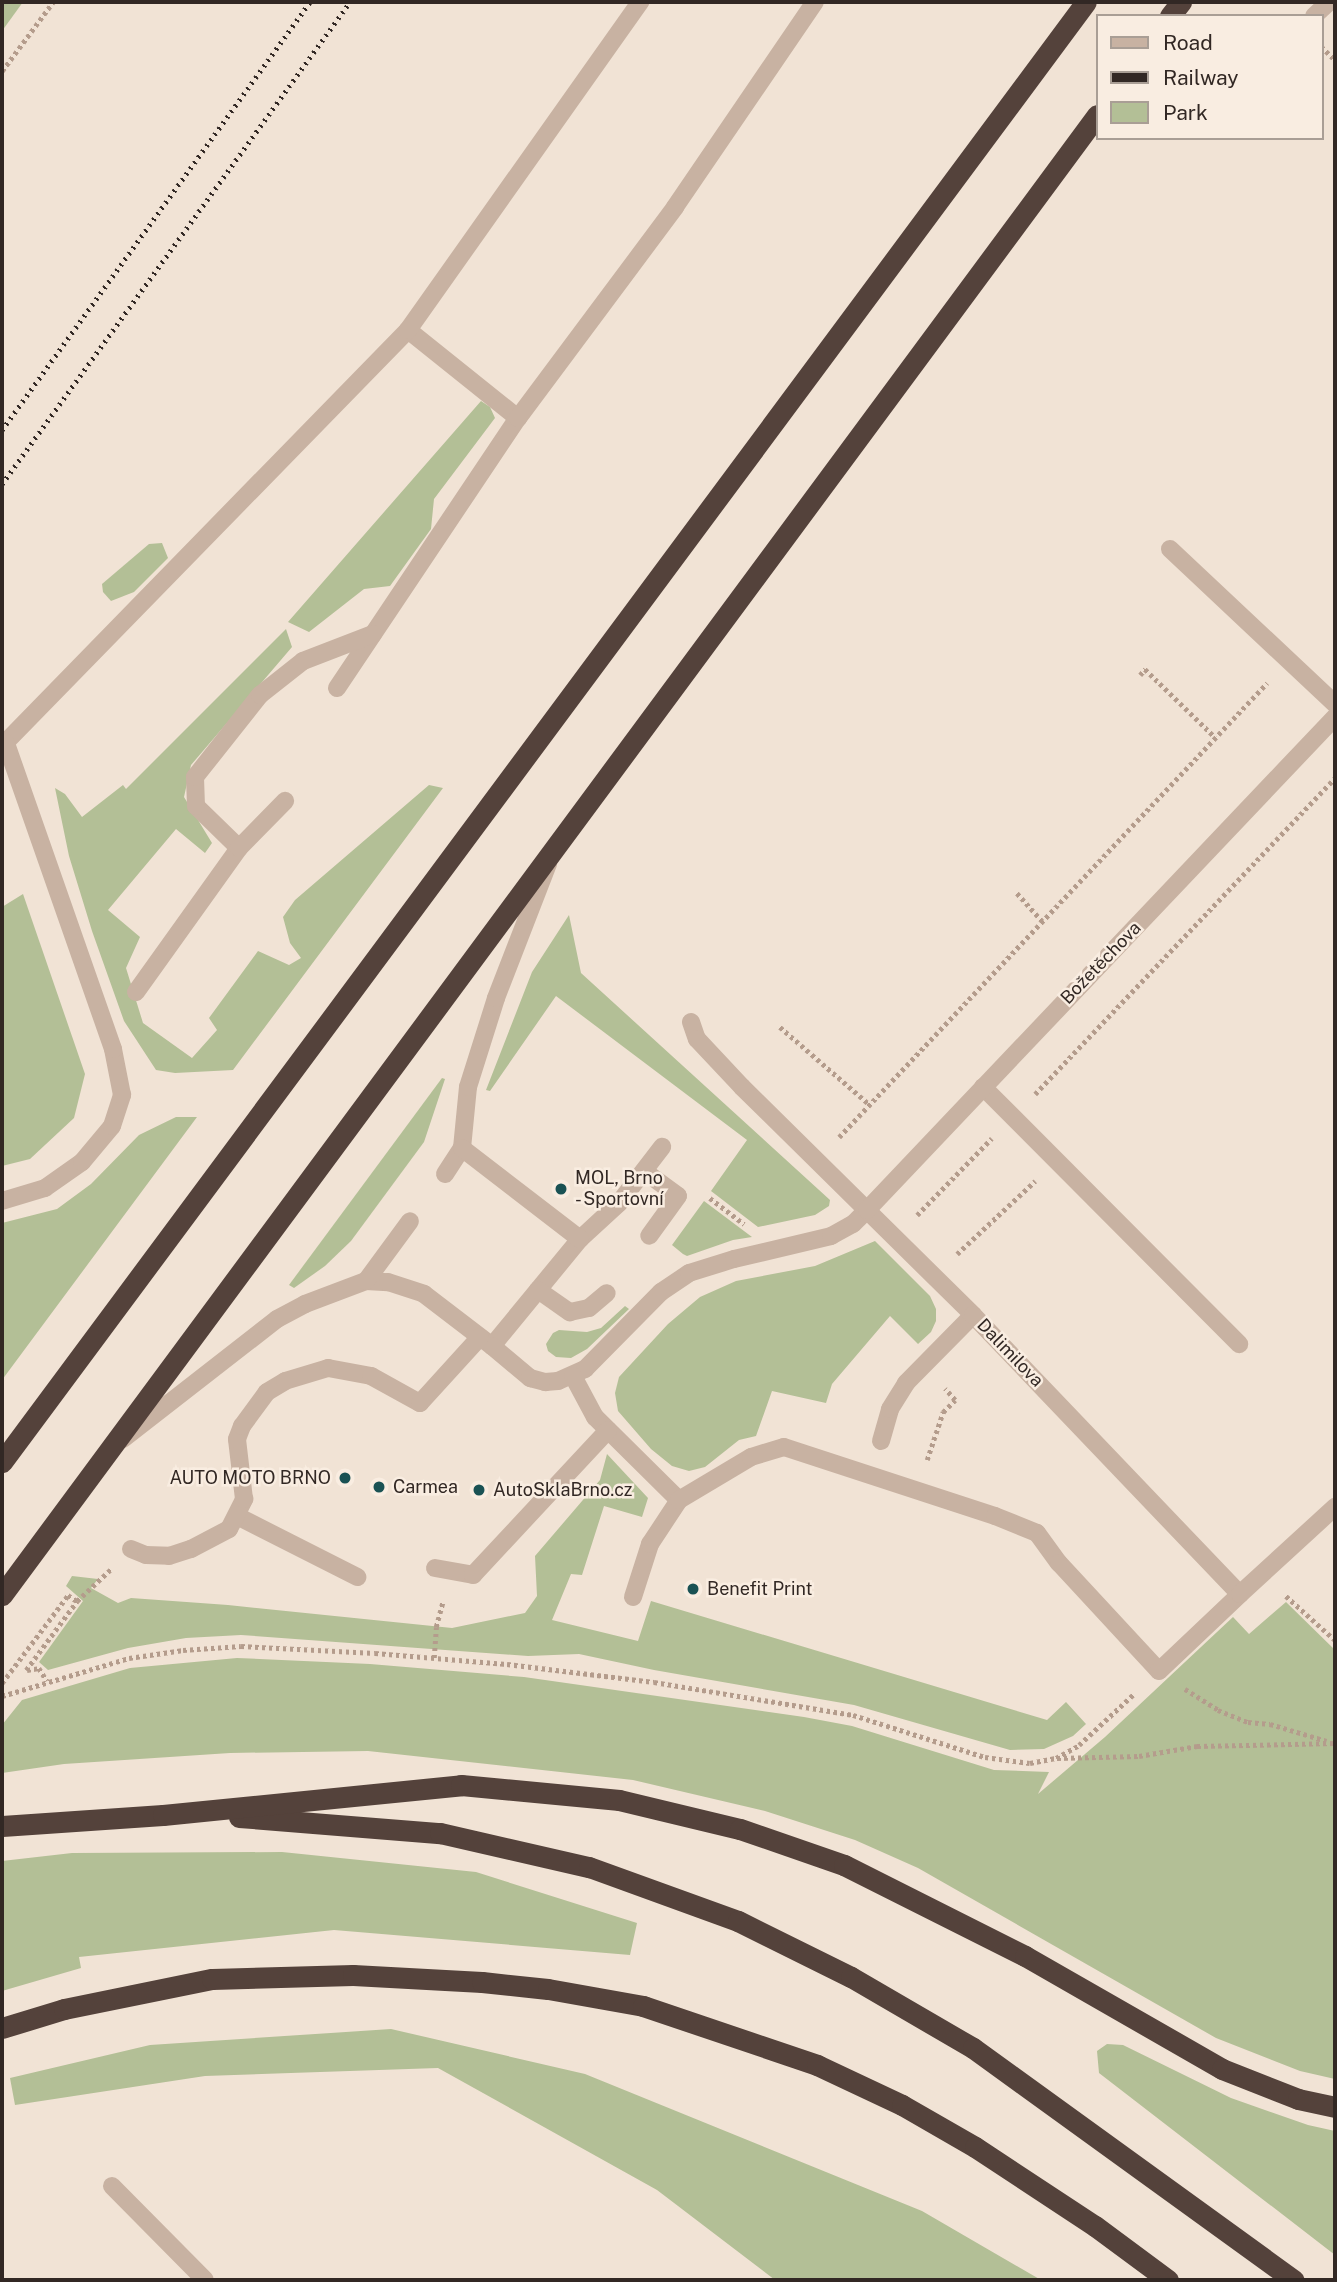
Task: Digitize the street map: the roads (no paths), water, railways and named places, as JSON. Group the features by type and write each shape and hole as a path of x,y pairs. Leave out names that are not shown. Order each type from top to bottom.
{"highway":[{"path":"2,1462 1086,2"},
{"path":"2,1595 1096,116"},
{"path":"2,1826 163,1815 461,1785 619,1800 740,1829 844,1865 1025,1956 1222,2069 1298,2099 1335,2107"},
{"path":"163,1815 278,1818 440,1833 589,1867 738,1921 851,1977 973,2048 1294,2280"},
{"path":"2,2028 64,2009 212,1979 353,1975 482,1982 548,1989 643,2006 817,2065 902,2105 975,2147 1095,2226 1168,2280"}],"street":[{"path":"2,1201 45,1188 82,1162 112,1126 122,1095 113,1049 4,744 408,330 640,2"},
{"path":"337,688 518,418 674,207 814,2"},
{"path":"1316,14 1329,2"},
{"path":"408,330 518,418"},
{"path":"1170,549 1335,704"},
{"path":"239,848 196,806 195,777 260,695 303,661 373,634"},
{"name":"Božetěchova","path":"573,1376 595,1361 661,1292 689,1273 734,1259 831,1236 853,1224 1335,717"},
{"path":"136,992 239,848 285,801"},
{"path":"445,1174 462,1149 468,1087 496,998 555,846"},
{"name":"Dalimilova","path":"691,1021 697,1039 973,1315 1240,1594"},
{"path":"984,1087 1015,1115 1057,1161 1239,1344"},
{"path":"131,1549 146,1555 169,1556 191,1549 229,1528 244,1499 237,1439 242,1426 267,1392 285,1381 328,1368 371,1376 420,1403 538,1290 580,1239 619,1203 662,1147"},
{"path":"462,1149 580,1239"},
{"path":"644,1171 678,1196 649,1236"},
{"path":"366,1281 410,1221"},
{"path":"110,1450 277,1319 305,1304 366,1281 388,1282 424,1294 530,1378 545,1382 573,1376 595,1418 679,1500"},
{"path":"538,1290 570,1312 589,1308 607,1293"},
{"path":"881,1441 890,1409 906,1383 973,1315"},
{"path":"435,1568 473,1575 608,1430"},
{"path":"633,1597 650,1544 679,1500 751,1457 784,1447 995,1516 1037,1533 1059,1563 1159,1671 1335,1507"},
{"path":"237,1516 357,1577"},
{"path":"112,2186 205,2280"}],"railway":[{"path":"2,430 310,2"},
{"path":"2,484 350,2"}],"place":[{"name":"MOL, Brno - Sportovní","path":"561,1189"},
{"name":"AUTO MOTO BRNO","path":"345,1478"},
{"name":"Carmea","path":"379,1487"},
{"name":"AutoSklaBrno.cz","path":"479,1490"},
{"name":"Benefit Print","path":"693,1589"}]}
